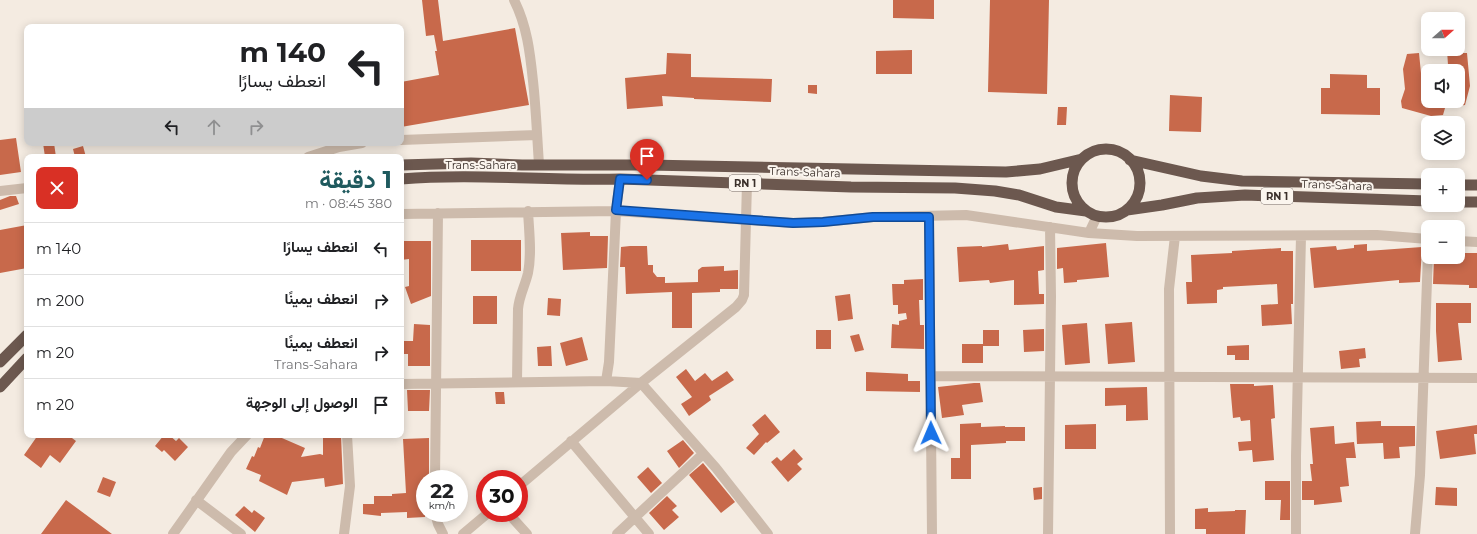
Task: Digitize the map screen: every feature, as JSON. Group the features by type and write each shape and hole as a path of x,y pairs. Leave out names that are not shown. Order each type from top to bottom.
{"highway":[{"path":"1103,149 1116,150 1126,155 1130,160 1134,164 1139,175 1140,187 1137,198 1127,210 1120,215 1108,217 1096,216 1086,211 1078,203 1073,192 1072,180 1075,168 1082,159 1091,152 1103,149"},
{"name":"Trans-Sahara","path":"404,165 471,163 1006,172 1040,169 1082,159"},
{"name":"Trans-Sahara","path":"1130,160 1201,176 1242,180 1421,184"},
{"name":"Trans-Sahara","path":"404,180 465,177 586,180 620,179 851,187 955,188 995,191 1018,195 1056,207 1086,211"},
{"path":"1465,185 1477,185"},
{"name":"Trans-Sahara","path":"1127,210 1197,198 1245,196 1421,201"},
{"path":"1465,202 1477,202"},
{"path":"0,362 24,338"},
{"path":"0,387 24,361"}],"street":[{"path":"514,0 525,26 529,43 539,164"},
{"path":"404,140 537,134"},
{"path":"317,154 345,146"},
{"path":"606,381 609,362 616,210 620,179"},
{"path":"528,478 641,383 707,331 742,300 744,295 748,183"},
{"path":"0,191 24,188"},
{"path":"404,214 616,210 793,223 823,222 873,217 929,217 966,215 1089,233 1143,237 1377,235 1421,238"},
{"path":"517,382 518,309 519,299 528,272 529,261 528,211"},
{"path":"435,470 438,213"},
{"path":"1089,233 1096,216"},
{"path":"929,217 932,534"},
{"path":"1048,534 1051,296 1050,227"},
{"path":"1170,534 1169,288 1175,236"},
{"path":"1296,534 1300,236"},
{"path":"1465,241 1477,242"},
{"path":"1415,534 1420,475 1428,264"},
{"path":"931,376 1477,378"},
{"path":"404,384 606,381 641,383 703,454 768,534"},
{"path":"174,534 196,500 231,452 244,438"},
{"path":"344,534 350,486 347,438"},
{"path":"571,441 649,534"},
{"path":"617,534 703,454"},
{"path":"196,500 241,534"},
{"path":"437,522 443,534"},
{"path":"463,534 477,522"},
{"path":"516,522 526,534"}],"building":[{"path":"422,0 438,0 443,41 515,28 529,105 404,126 404,81 439,75 434,35 426,36"},
{"path":"893,0 934,0 934,19 893,18"},
{"path":"990,0 1049,0 1047,94 988,92"},
{"path":"912,50 912,74 876,74 876,51"},
{"path":"667,53 691,54 691,77 772,79 771,102 694,99 662,96 663,106 627,109 625,78 666,74"},
{"path":"1419,53 1421,73 1421,108 1445,108 1443,115 1431,116 1402,108 1401,101 1405,89 1403,69 1407,54"},
{"path":"1465,53 1467,53 1470,86 1465,105 1465,64 1448,64 1447,56 1465,56"},
{"path":"1330,74 1367,75 1367,88 1380,88 1380,115 1321,114 1321,88 1330,88"},
{"path":"808,85 817,85 817,94 808,93"},
{"path":"1170,95 1202,97 1201,132 1169,131"},
{"path":"1058,107 1067,107 1066,125 1057,125"},
{"path":"16,138 21,172 0,175 0,140"},
{"path":"43,146 54,146 56,154 45,154"},
{"path":"83,146 85,154 74,154 73,149"},
{"path":"10,196 16,196 19,204 0,210 0,200"},
{"path":"24,226 24,269 0,273 0,230"},
{"path":"590,232 590,236 608,236 607,268 563,270 561,233"},
{"path":"471,240 521,240 521,271 471,271"},
{"path":"404,241 431,241 431,296 411,304 405,287 409,286 409,259 404,260"},
{"path":"1106,243 1109,277 1077,280 1077,282 1064,283 1063,268 1057,269 1057,248"},
{"path":"1008,244 1009,250 1044,246 1044,270 1038,271 1039,294 1044,294 1044,304 1014,305 1014,280 990,283 989,280 959,282 957,247 982,247"},
{"path":"1367,244 1367,251 1421,247 1420,282 1399,283 1399,280 1314,288 1310,248 1336,246 1337,250 1354,248 1354,245"},
{"path":"647,246 648,265 653,265 653,272 657,277 665,277 665,283 698,282 698,270 702,267 724,266 724,271 738,270 738,289 720,289 720,292 692,293 692,328 672,328 672,292 626,294 625,267 620,267 621,247"},
{"path":"1281,248 1281,251 1293,251 1293,304 1291,304 1292,324 1262,326 1261,305 1278,304 1277,284 1223,287 1223,289 1217,290 1217,303 1187,304 1186,282 1192,282 1191,255"},
{"path":"1465,253 1477,253 1477,288 1469,288 1469,285 1433,284 1434,264 1465,264"},
{"path":"923,279 923,300 919,300 920,325 924,325 924,349 891,348 892,324 899,325 899,321 907,319 906,313 898,314 898,305 893,305 892,284 904,284 904,280"},
{"path":"850,294 853,319 838,321 835,296"},
{"path":"473,296 497,296 497,324 473,324"},
{"path":"548,298 561,299 560,316 547,315"},
{"path":"1436,303 1471,303 1471,323 1458,323 1462,360 1438,362"},
{"path":"1132,322 1135,362 1108,364 1105,324"},
{"path":"1087,323 1090,363 1065,365 1062,325"},
{"path":"414,324 430,325 430,366 408,366 408,354 404,354 404,341 413,341"},
{"path":"1044,329 1044,351 1024,352 1023,330"},
{"path":"816,330 831,330 831,349 816,349"},
{"path":"983,330 999,330 999,346 983,346 983,363 962,363 962,344 983,344"},
{"path":"859,334 864,350 855,352 850,336"},
{"path":"582,337 588,360 566,366 560,343"},
{"path":"1249,345 1249,360 1235,360 1235,355 1227,355 1227,346"},
{"path":"551,346 552,366 538,366 537,347"},
{"path":"1365,348 1366,358 1359,359 1360,367 1341,369 1339,351"},
{"path":"686,369 695,381 705,373 712,381 727,371 734,380 709,396 711,400 689,416 681,404 692,397 676,377"},
{"path":"866,372 908,374 908,381 920,381 920,392 866,391"},
{"path":"980,383 983,402 962,405 964,415 942,418 938,387"},
{"path":"1230,384 1254,384 1254,386 1273,385 1275,418 1271,419 1274,460 1253,462 1252,450 1239,451 1238,442 1251,441 1250,420 1241,421 1240,417 1233,418"},
{"path":"1147,387 1148,420 1126,421 1126,405 1105,406 1105,388"},
{"path":"407,390 430,390 429,411 408,411"},
{"path":"495,392 504,392 505,404 496,404"},
{"path":"765,414 780,432 767,443 766,442 754,455 746,448 759,434 752,425"},
{"path":"1381,421 1381,426 1415,426 1415,446 1399,447 1400,458 1384,459 1383,443 1357,444 1356,422"},
{"path":"981,423 981,427 1025,427 1025,441 1006,441 1006,443 971,445 971,479 951,479 951,458 960,458 960,424"},
{"path":"1096,424 1096,449 1065,449 1065,425"},
{"path":"1477,425 1477,434 1474,434 1476,454 1440,459 1436,431"},
{"path":"1334,426 1335,444 1354,442 1356,458 1346,458 1349,486 1340,487 1342,502 1314,505 1314,500 1302,500 1302,481 1312,481 1310,464 1313,464 1310,428"},
{"path":"36,438 72,438 76,441 60,463 50,455 41,468 24,455"},
{"path":"162,438 172,438 176,441 179,438 188,447 175,461 164,450 162,452 155,446"},
{"path":"264,438 282,438 305,448 301,457 320,454 323,455 323,438 341,438 343,484 325,487 324,478 292,482 287,495 259,481 261,475 246,469 252,456 254,457 258,447 260,448"},
{"path":"429,438 429,470 416,470 416,518 407,518 407,512 381,513 381,516 363,514 363,504 374,504 374,496 392,496 392,494 406,493 403,439"},
{"path":"683,440 694,453 679,468 667,451"},
{"path":"794,449 803,459 797,464 802,469 788,482 771,462 777,457 781,461"},
{"path":"703,463 735,502 721,513 689,475"},
{"path":"648,467 662,483 651,493 637,477"},
{"path":"103,477 116,482 110,497 97,492"},
{"path":"1265,481 1290,481 1290,520 1280,520 1281,500 1265,500"},
{"path":"1042,487 1042,499 1034,500 1033,488"},
{"path":"1436,487 1457,488 1457,506 1435,505"},
{"path":"667,496 677,506 672,510 679,517 664,530 649,513"},
{"path":"66,500 112,534 41,534"},
{"path":"244,506 252,513 254,510 265,518 255,532 235,515"},
{"path":"1208,508 1208,512 1246,510 1245,534 1206,534 1206,529 1195,529 1195,509"}],"route":[{"path":"647,180 620,179 616,210 793,223 823,222 873,217 929,217 931,433"}]}
